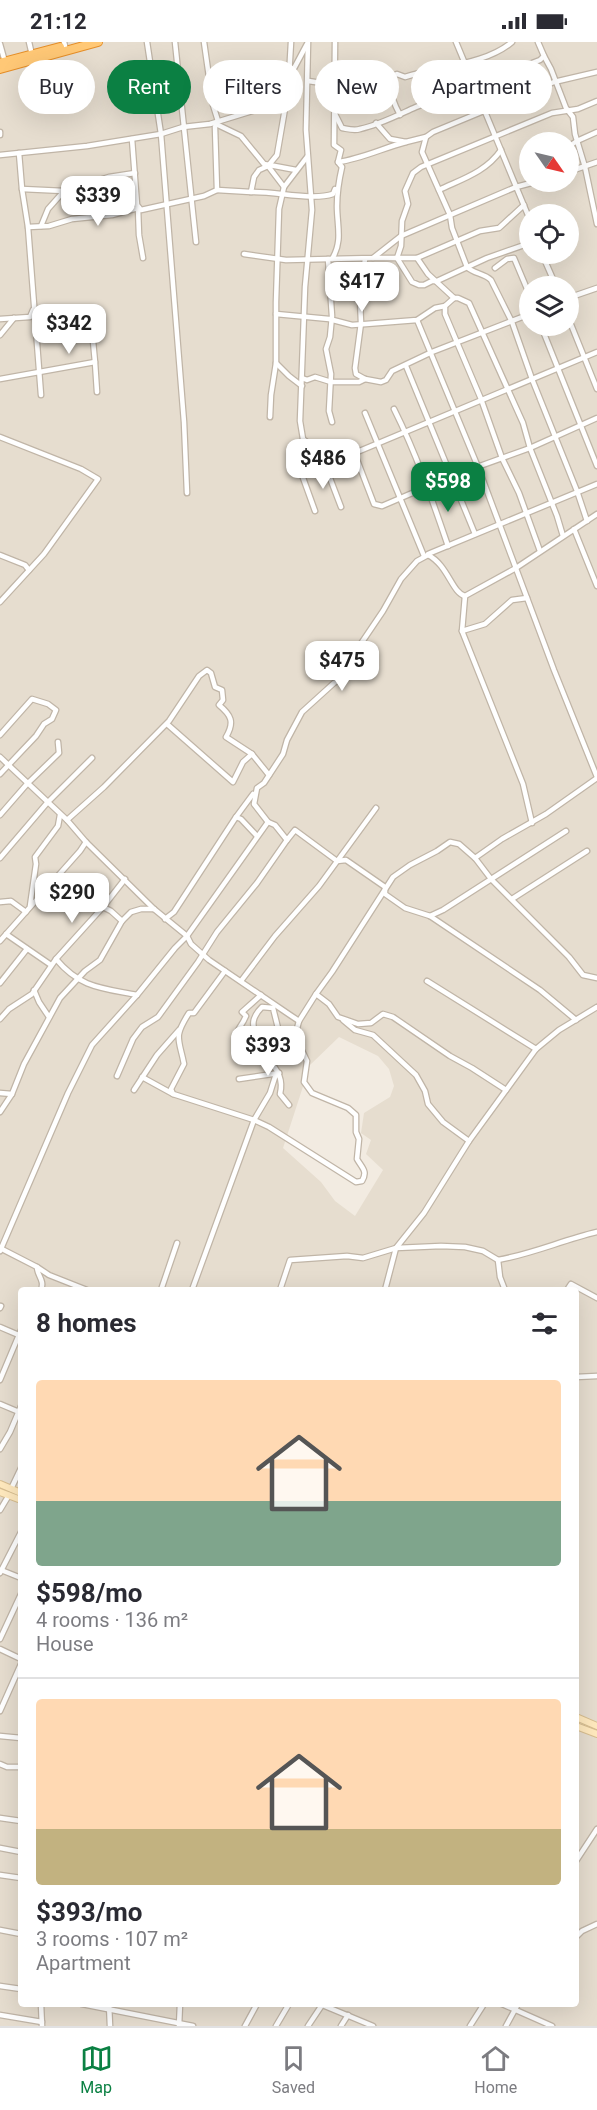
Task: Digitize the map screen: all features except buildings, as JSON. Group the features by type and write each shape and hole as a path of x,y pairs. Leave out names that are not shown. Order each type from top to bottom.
{"highway":[{"path":"2,65 65,44 78,42"},
{"path":"2,65 98,42"}],"main road":[{"path":"0,1484 18,1498"},
{"path":"0,1492 18,1493"},
{"path":"579,1719 597,1726"},
{"path":"579,1727 597,1734"}],"street":[{"path":"29,42 32,55"},
{"path":"147,42 161,134 184,422 187,493"},
{"path":"175,42 196,242"},
{"path":"204,42 217,122 217,190"},
{"path":"290,60 291,42"},
{"path":"298,60 308,42 307,157 312,210 303,316 300,421 303,440 324,456 325,465 341,507"},
{"path":"335,42 335,60"},
{"path":"456,42 463,60"},
{"path":"470,60 504,49 512,42"},
{"path":"538,42 566,108 573,117 576,132"},
{"path":"0,44 2,65"},
{"path":"539,60 544,57"},
{"path":"552,84 597,72"},
{"path":"308,81 315,82"},
{"path":"397,258 401,246 402,222 408,204 405,191 413,173 426,165 552,113 569,111 597,101"},
{"path":"336,114 342,128 351,130 361,129 411,110"},
{"path":"0,155 132,139 217,122 243,114"},
{"path":"251,192 254,177 277,155 284,114"},
{"path":"28,227 49,226 72,219 112,215 138,208 141,210 217,190 251,192 284,190 323,197 333,194 342,167 338,162 340,150 334,145 335,114"},
{"path":"338,162 356,159 385,147 426,137 478,114"},
{"path":"486,114 524,204"},
{"path":"217,122 241,136 252,147 284,190"},
{"path":"376,123 390,139 406,142"},
{"path":"579,140 597,132"},
{"path":"426,137 422,152 426,165 450,215 467,267 471,271 488,276 512,322 586,520"},
{"path":"132,139 142,258"},
{"path":"579,148 597,224"},
{"path":"439,190 481,170 494,161 501,150"},
{"path":"19,153 28,227 41,395"},
{"path":"270,417 276,363 279,209 284,190 307,157"},
{"path":"579,169 597,162"},
{"path":"268,166 296,170"},
{"path":"22,189 64,191 109,177 135,173"},
{"path":"332,422 329,411 330,364 326,349 332,320 330,259 339,245 338,184"},
{"path":"373,258 401,236 519,186"},
{"path":"41,226 48,209 64,191"},
{"path":"244,254 277,258 417,258 480,231 499,228 519,210"},
{"path":"397,258 412,282 419,285 437,281 519,247"},
{"path":"417,258 428,273 453,298"},
{"path":"495,268 507,259 514,258 522,276"},
{"path":"365,259 355,368 356,374 365,379 381,382 386,380 392,371 432,352 519,319"},
{"path":"579,294 597,288"},
{"path":"276,314 360,324 417,320 458,297 469,303 523,423 562,536"},
{"path":"445,306 445,314 481,399 502,458 519,493 540,551"},
{"path":"0,319 30,317 34,308"},
{"path":"0,335 14,318"},
{"path":"417,320 478,466 554,670 597,777 532,823 502,839 475,858"},
{"path":"545,336 597,466"},
{"path":"575,336 597,389"},
{"path":"93,341 97,392"},
{"path":"315,511 302,475 597,352"},
{"path":"0,379 95,362"},
{"path":"276,363 302,386"},
{"path":"406,366 475,534"},
{"path":"302,378 307,380 315,377 331,382 359,382 365,379"},
{"path":"394,409 405,431 448,546"},
{"path":"365,413 426,555 436,559 460,595 465,596 516,568 597,514"},
{"path":"354,452 374,504 382,506 452,476 530,448 597,418"},
{"path":"0,437 81,469 98,479 44,554 0,602"},
{"path":"165,919 174,912 236,817 257,788 264,783 283,754 287,740 302,712 347,674 358,648 401,579 417,561 475,534 597,484"},
{"path":"574,529 597,586"},
{"path":"0,555 29,570"},
{"path":"465,596 462,631 523,784 532,823"},
{"path":"462,631 485,624 512,600 527,598"},
{"path":"67,820 104,787 167,724 199,676 207,670 211,673 215,687 222,690 223,700 219,705 232,720 231,729 226,737 252,754 268,775"},
{"path":"0,735 32,699 48,704 56,710 52,719 44,724 36,736 0,774"},
{"path":"167,724 233,782 243,762 252,754"},
{"path":"0,815 27,784 59,753 58,742"},
{"path":"0,757 67,820 154,909 187,936 191,944 202,954 299,1021"},
{"path":"0,858 47,803 92,758"},
{"path":"257,788 254,804 268,822 275,825 287,840"},
{"path":"241,981 275,936 319,886 376,808"},
{"path":"28,909 36,864 35,857 58,826 60,815"},
{"path":"236,817 241,819 257,836"},
{"path":"79,1287 49,1275 0,1249 92,1045 137,995 174,948 187,936 268,822"},
{"path":"117,1076 133,1040 142,1028 158,1017 295,830 337,861 346,860 386,887"},
{"path":"430,916 443,910 566,831"},
{"path":"0,941 86,842"},
{"path":"142,1077 173,1094 254,1120 280,1133 356,1182 362,1181 366,1175 357,1159 359,1139 356,1132 356,1115 348,1108 312,1093 304,1082 307,1061 295,1036 299,1021 393,877 450,842 459,844 475,858 491,879 569,957 583,975 597,978"},
{"path":"512,899 587,851"},
{"path":"0,1019 34,990 51,965 125,879"},
{"path":"386,887 385,894 405,908 430,916 549,996 576,1020"},
{"path":"0,902 11,901 28,909"},
{"path":"103,907 122,921"},
{"path":"0,1112 12,1094 21,1070 60,998 100,960 122,921 134,910 154,909"},
{"path":"6,934 51,965"},
{"path":"0,983 27,950"},
{"path":"56,959 77,980 92,987 137,995"},
{"path":"134,1090 189,1013 194,1013 225,971"},
{"path":"427,981 536,1049"},
{"path":"34,990 49,1017"},
{"path":"316,994 329,1004 338,1017 355,1030 373,1035 416,1075 428,1104 437,1116 469,1142"},
{"path":"261,995 242,1012 246,1016 237,1027 236,1036 239,1049 262,1053"},
{"path":"273,1005 280,1036 285,1039"},
{"path":"273,1005 256,1011 253,1021 262,1053 279,1073 280,1094 289,1105"},
{"path":"386,1287 396,1248 424,1213 469,1142 536,1049 559,1030 597,1007"},
{"path":"338,1017 366,1024 382,1014 393,1017 450,1056 506,1090"},
{"path":"173,1094 171,1089 184,1064 178,1044 179,1030"},
{"path":"269,1059 278,1042 288,1036 295,1036"},
{"path":"239,1042 252,1037 278,1042"},
{"path":"193,1287 254,1120 279,1073"},
{"path":"239,1079 279,1073"},
{"path":"0,1093 12,1094"},
{"path":"281,1287 290,1260 347,1256 363,1258 396,1248 441,1246 465,1247 483,1251 498,1260 528,1254 597,1232"},
{"path":"161,1287 177,1243"},
{"path":"498,1260 504,1287"},
{"path":"37,1267 42,1278 41,1287"},
{"path":"579,1288 597,1298"},
{"path":"0,1327 18,1332"},
{"path":"0,1380 18,1338"},
{"path":"579,1377 597,1376"},
{"path":"0,1404 18,1409"},
{"path":"0,1449 18,1414"},
{"path":"0,1510 18,1475"},
{"path":"18,1538 0,1571 18,1577"},
{"path":"0,1639 18,1600"},
{"path":"0,1648 18,1657"},
{"path":"0,1711 18,1671"},
{"path":"0,1736 18,1738"},
{"path":"0,1764 7,1767 18,1767"},
{"path":"0,1818 18,1821"},
{"path":"579,1856 597,1828"},
{"path":"0,1848 18,1851"},
{"path":"0,1875 18,1878"},
{"path":"579,1934 597,1924"},
{"path":"0,1930 18,1933"},
{"path":"0,1986 18,1989"},
{"path":"0,2015 42,2024 41,2007"},
{"path":"110,2026 109,2007 179,2025 193,2026"},
{"path":"179,2025 180,2007"},
{"path":"245,2026 255,2007"},
{"path":"276,2026 287,2007"},
{"path":"308,2026 319,2007"},
{"path":"328,2007 374,2026"},
{"path":"470,2026 482,2007"},
{"path":"508,2007 552,2026"},
{"path":"506,2026 516,2007"},
{"path":"341,2026 348,2015"}],"shaded area":[{"path":"0,42 597,42 597,2026 0,2026","holes":["339,1037 378,1056 389,1069 394,1086 390,1097 364,1113 361,1133 371,1140 366,1154 383,1170 355,1216 335,1201 321,1182 283,1148 310,1065"]}]}
